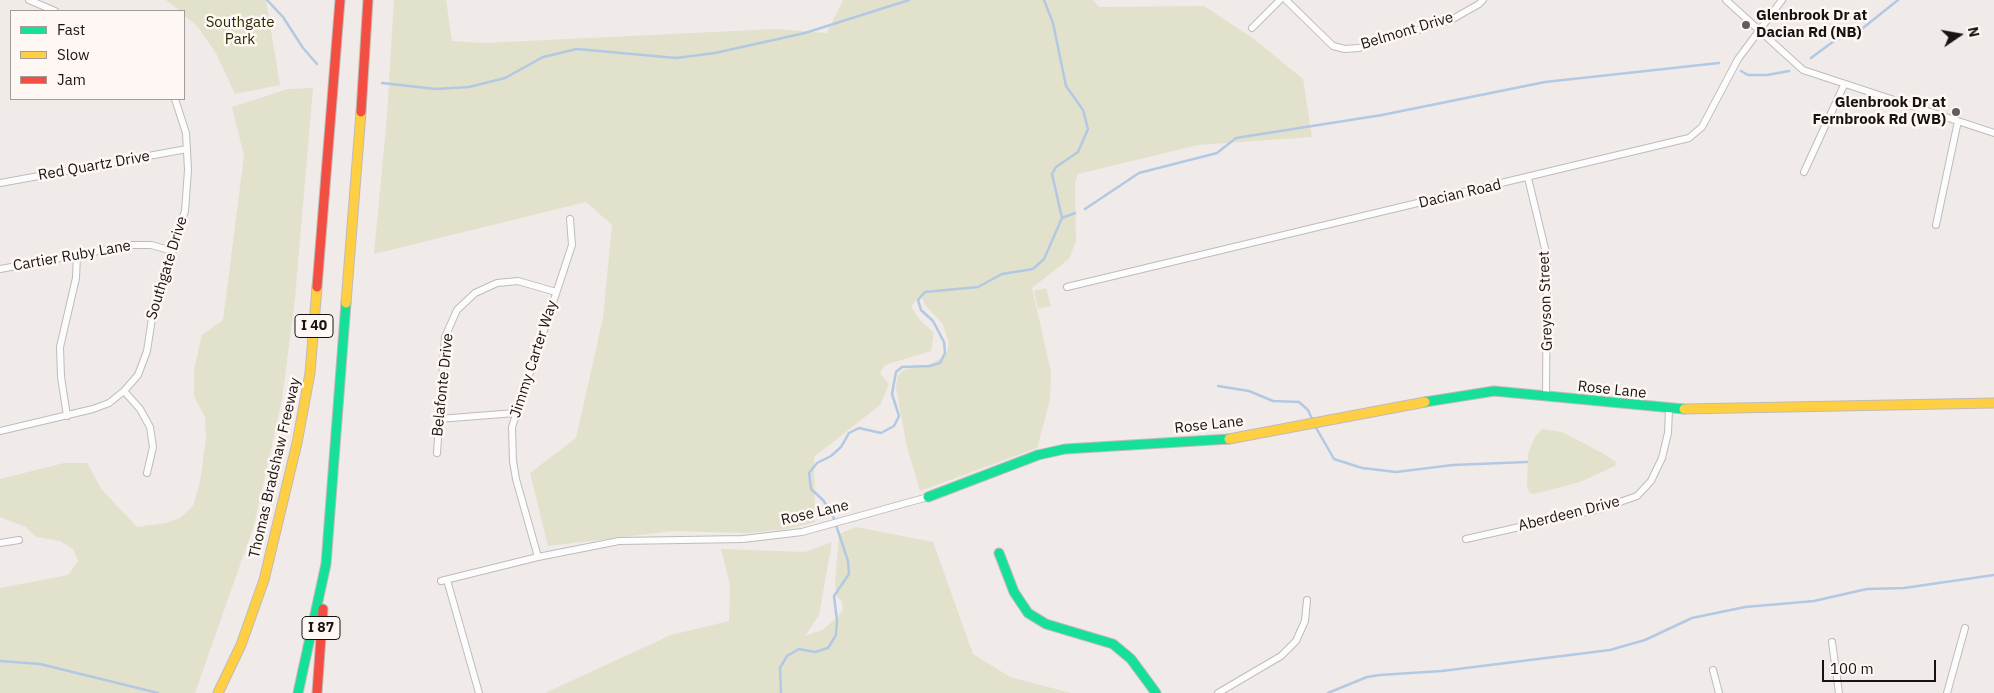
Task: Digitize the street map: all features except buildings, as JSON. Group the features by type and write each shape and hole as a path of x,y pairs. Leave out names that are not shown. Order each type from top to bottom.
{"main road":[{"name":"Thomas Bradshaw Freeway","path":"218,693 242,645 264,580 297,443 310,373 336,78 340,0"},
{"name":"I 40","path":"298,693 326,564 368,0"},
{"name":"Rose Lane","path":"928,497 1038,455 1065,450 1223,440 1494,391 1669,409 1994,403"},
{"path":"999,553 1014,592 1028,613 1046,624 1113,644 1131,659 1156,693"},
{"name":"I 87","path":"317,693 326,564"},
{"path":"223,693 242,645"}],"street":[{"path":"29,0 53,10"},
{"path":"1252,28 1280,0"},
{"name":"Belmont Drive","path":"1286,0 1333,46 1345,49 1374,44 1451,20 1483,0"},
{"path":"1726,0 1804,70 1844,85 1994,133"},
{"name":"Dacian Road","path":"1067,287 1680,142 1696,134 1708,117 1738,59 1782,0"},
{"path":"1804,172 1844,85"},
{"name":"Southgate Drive","path":"0,431 67,416 109,403 133,382 143,364 154,304 174,250 185,211 187,150 183,119 175,100"},
{"path":"1936,225 1958,121"},
{"name":"Red Quartz Drive","path":"0,184 187,150"},
{"name":"Greyson Street","path":"1528,178 1547,257 1546,397"},
{"name":"Jimmy Carter Way","path":"538,557 513,461 512,427 515,413 572,245 570,220"},
{"name":"Cartier Ruby Lane","path":"0,269 140,244 174,250"},
{"path":"67,416 61,377 60,347 76,278 77,255"},
{"name":"Belafonte Drive","path":"437,453 446,337 457,310 466,300 485,288 504,282 518,281 556,292"},
{"path":"124,391 140,409 150,427 153,447 146,473"},
{"name":"Aberdeen Drive","path":"1466,539 1600,509 1637,496 1650,481 1662,458 1668,433 1669,409"},
{"path":"439,419 515,413"},
{"name":"Rose Lane","path":"479,693 444,581 538,557 619,541 765,538 822,527 928,497"},
{"path":"0,543 19,540"},
{"path":"1218,693 1281,656 1296,641 1306,621 1306,600"},
{"path":"1947,693 1965,628"},
{"path":"1832,642 1839,693"},
{"path":"1713,670 1719,693"}],"green space":[{"name":"Southgate Park","path":"166,0 266,0 280,85 235,94 216,53 197,26 185,16 185,10 179,10"},
{"path":"394,0 446,0 452,41 485,43 776,29 827,33 843,0 1093,0 1099,7 1204,6 1254,39 1303,79 1312,137 1198,145 1078,174 1075,183 1076,241 1069,259 1032,288 1051,372 1050,400 1037,448 920,491 907,447 896,388 898,375 904,370 927,365 940,359 947,351 949,344 943,324 925,305 922,298 924,292 911,306 919,319 934,333 931,351 885,365 880,373 889,384 880,405 814,457 815,522 787,529 747,533 673,531 548,546 530,473 576,438 603,318 612,225 586,202 374,254 387,116"},
{"path":"313,88 295,298 282,400 254,525 195,693 0,693 0,588 68,575 78,561 73,549 60,541 36,537 26,527 0,517 0,479 64,463 87,463 102,490 137,527 166,523 180,518 193,506 200,482 206,439 205,417 194,396 194,369 202,335 223,320 244,156 232,107 288,89"},
{"path":"1046,288 1051,306 1038,309 1034,291"},
{"path":"1542,429 1562,432 1602,453 1616,462 1615,466 1580,482 1534,494 1530,493 1527,488 1528,454 1535,437"},
{"path":"856,527 933,542 973,654 1010,677 1071,693 545,693 671,635 729,621 730,584 721,549 805,552 832,542 819,615 805,636 822,630 837,618 843,610 842,602 836,595 835,583 839,534"}],"waterway":[{"path":"267,0 283,17 303,48 317,64"},
{"path":"382,83 436,89 469,87 505,78 543,57 577,49 676,58 715,53 805,33 909,0"},
{"path":"781,693 780,668 787,656 799,649 815,652 828,648 836,635 837,621 834,596 849,574 848,561 833,516 823,500 811,489 809,473 817,463 831,456 841,447 849,433 859,428 881,433 894,426 899,416 892,394 896,372 902,367 930,366 940,363 945,353 944,342 933,321 921,310 918,300 925,292 978,287 1002,274 1033,269 1044,259 1062,218 1052,174 1056,167 1078,152 1088,129 1083,110 1066,86 1053,23 1044,0"},
{"path":"1811,58 1834,41 1863,28 1898,0"},
{"path":"1085,209 1139,173 1217,153 1236,138 1382,115 1545,82 1719,63"},
{"path":"1741,71 1748,75 1767,75 1789,71"},
{"path":"1062,218 1075,213"},
{"path":"1218,386 1249,391 1273,401 1299,402 1308,410 1313,421"},
{"path":"1315,426 1334,459 1362,468 1396,472 1453,465 1527,462"},
{"path":"1328,693 1367,677 1380,675 1442,671 1610,650 1645,640 1692,618 1745,607 1814,601 1867,589 1904,588 1994,575"},
{"path":"0,661 40,664 158,693"}],"traffic: fast":[{"path":"298,693 326,564 346,303"},
{"path":"1425,402 1494,391 1684,409"},
{"path":"928,497 1038,455 1065,449 1229,439"},
{"path":"999,553 1014,592 1028,613 1046,624 1113,644 1131,659 1156,693"}],"traffic: slow":[{"path":"346,303 361,112"},
{"path":"218,693 241,645 264,580 297,443 310,373 317,287"},
{"path":"1229,439 1425,402"},
{"path":"1684,409 1994,403"}],"traffic: jam":[{"path":"317,287 340,0"},
{"path":"361,112 368,0"},
{"path":"317,693 323,609"}],"place":[{"name":"Glenbrook Dr at Dacian Rd (NB)","path":"1746,25"},
{"name":"Glenbrook Dr at Fernbrook Rd (WB)","path":"1956,112"}]}
